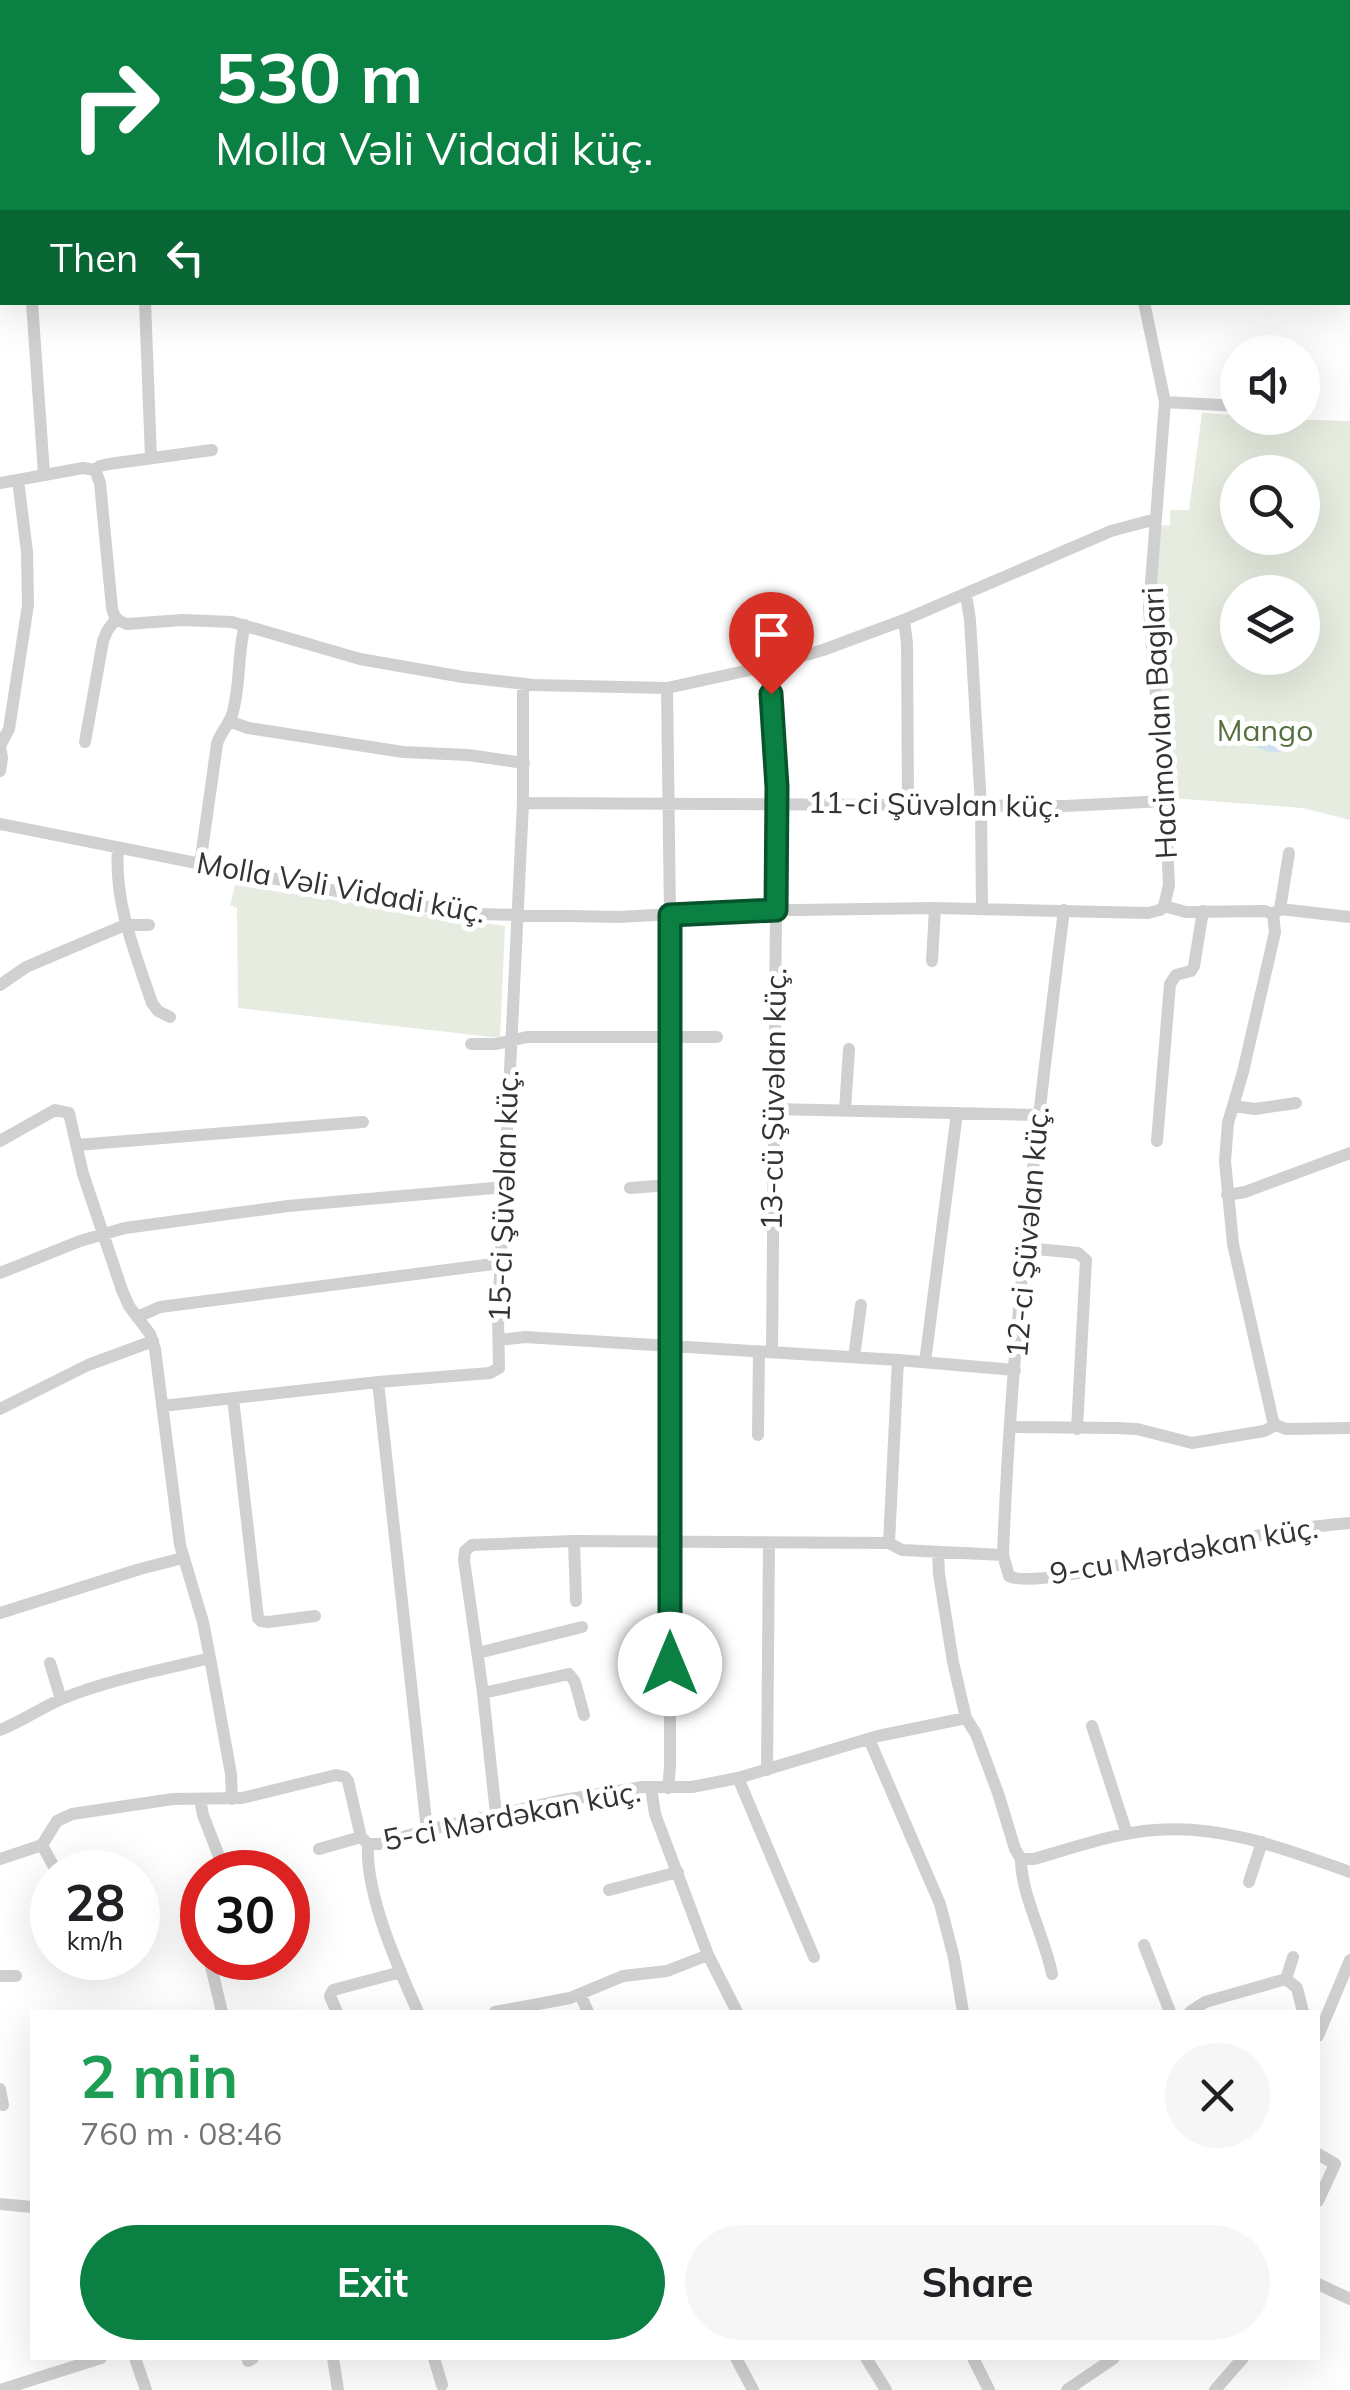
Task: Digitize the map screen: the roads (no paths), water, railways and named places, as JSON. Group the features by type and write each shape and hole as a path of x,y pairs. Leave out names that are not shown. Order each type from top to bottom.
{"street":[{"path":"32,305 44,474"},
{"path":"146,305 151,457"},
{"name":"Hacimovlan Baglari","path":"1145,305 1165,402 1150,608 1169,885 1164,906"},
{"path":"1165,402 1220,405"},
{"path":"0,483 212,450"},
{"path":"95,470 100,482 116,619"},
{"path":"0,771 0,746 8,729 28,604 28,566 18,480"},
{"path":"116,619 127,624 209,620 245,625 360,658 463,677 523,684 666,688 823,650 904,620 1111,531 1156,519"},
{"path":"966,594 982,806 982,908"},
{"path":"85,742 103,641 116,619"},
{"path":"904,620 908,804"},
{"path":"200,865 217,744 229,721 245,625"},
{"name":"13-cü Şüvəlan küç.","path":"758,1435 766,1352 776,910 777,804 768,666"},
{"name":"15-ci Şüvəlan küç.","path":"162,1406 496,1372 500,1362 504,1187 524,763 523,684"},
{"path":"666,688 670,915 668,1788"},
{"path":"229,721 248,728 403,752 524,763"},
{"name":"11-ci Şüvəlan küç.","path":"522,802 1083,806 1165,800"},
{"name":"Molla Vəli Vidadi küç.","path":"0,824 441,910 516,916 935,908 1148,913 1164,906 1178,911 1265,911 1350,917"},
{"path":"118,849 118,882 125,925 152,1003 158,1012 170,1017"},
{"path":"1289,853 1275,932 1225,1148 1227,1195 1233,1244 1270,1414 1276,1425 1286,1430 1350,1428"},
{"path":"932,961 935,908"},
{"name":"12-ci Şüvəlan küç.","path":"1003,1555 1038,1115 1064,910"},
{"path":"1156,1142 1170,984 1176,975 1194,966 1203,911"},
{"path":"0,984 26,966 125,925 149,925"},
{"path":"471,1044 496,1044 527,1037 717,1037"},
{"path":"846,1110 849,1048"},
{"path":"1233,1106 1255,1108 1296,1103"},
{"path":"773,1108 1038,1115"},
{"path":"0,1140 46,1114 60,1109 69,1113 84,1174 122,1290 153,1341 183,1558 210,1658 232,1799"},
{"path":"926,1362 957,1113"},
{"path":"76,1145 362,1122"},
{"path":"1227,1195 1350,1153"},
{"path":"630,1188 669,1185"},
{"path":"0,1272 104,1233 144,1226 288,1206 504,1187"},
{"path":"1026,1248 1078,1252 1086,1260 1077,1429"},
{"path":"137,1317 160,1307 502,1263"},
{"path":"854,1357 861,1305"},
{"path":"499,1340 525,1337 1015,1370"},
{"path":"0,1410 88,1365 153,1341"},
{"path":"889,1543 898,1360"},
{"path":"378,1382 428,1830"},
{"path":"233,1398 256,1612 262,1621 268,1622 315,1616"},
{"path":"1011,1427 1117,1428 1192,1442 1264,1431 1276,1425"},
{"name":"9-cu Mərdəkan küç.","path":"496,1814 464,1560 466,1550 472,1546 574,1542 889,1543 902,1550 1003,1555 1009,1576 1020,1580 1087,1571 1286,1531 1350,1523"},
{"path":"574,1542 576,1601"},
{"path":"768,1770 769,1543"},
{"path":"938,1552 953,1662 966,1718 976,1734 1021,1858 1022,1877 1052,1974"},
{"path":"0,1614 183,1558"},
{"path":"478,1653 582,1628"},
{"path":"0,1730 60,1699 92,1688 210,1658"},
{"path":"50,1663 60,1699"},
{"path":"483,1693 569,1674 584,1715"},
{"name":"5-ci Mərdəkan küç.","path":"0,1859 42,1844 57,1822 72,1814 156,1801 232,1799 341,1775 348,1780 364,1840 379,1844 558,1800 650,1787 692,1787 738,1778 869,1739 966,1718"},
{"path":"1092,1726 1127,1834"},
{"path":"869,1739 940,1904 963,2010"},
{"path":"738,1778 814,1957"},
{"path":"650,1787 655,1814 708,1954 736,2010"},
{"path":"200,1799 216,1850"},
{"path":"1021,1858 1028,1860 1127,1834 1191,1830 1262,1842 1350,1872"},
{"path":"318,1849 364,1840 372,1883 417,2010"},
{"path":"1250,1882 1262,1842"},
{"path":"42,1844 45,1850"},
{"path":"610,1890 678,1872"},
{"path":"1144,1945 1169,2010"},
{"path":"504,2010 580,1994 623,1976 666,1971 708,1954"},
{"path":"1286,1979 1293,1957"},
{"path":"1320,2020 1336,1996 1350,1960"},
{"path":"336,2010 330,1996 333,1990 401,1972"},
{"path":"0,1976 16,1976"},
{"path":"1193,2010 1206,2002 1286,1979"},
{"path":"1286,1979 1296,1988 1302,2010"},
{"path":"214,1980 222,2010"},
{"path":"580,1994 587,2010"},
{"path":"1336,1996 1350,2003"},
{"path":"0,2088 4,2104"},
{"path":"1320,2155 1350,2170"},
{"path":"1320,2196 1334,2164"},
{"path":"0,2204 30,2207"},
{"path":"1320,2285 1350,2300"},
{"path":"0,2390 95,2360"},
{"path":"136,2360 146,2390"},
{"path":"333,2360 338,2390"},
{"path":"438,2360 442,2385"},
{"path":"737,2360 753,2390"},
{"path":"867,2360 886,2390"},
{"path":"975,2360 989,2390"},
{"path":"1067,2390 1111,2360"},
{"path":"1215,2390 1237,2360"}],"water":[{"path":"1265,724 1292,728 1299,735 1297,745 1274,752 1252,744 1251,734"}],"park label":[{"name":"Mango","path":"1265,731"}]}
